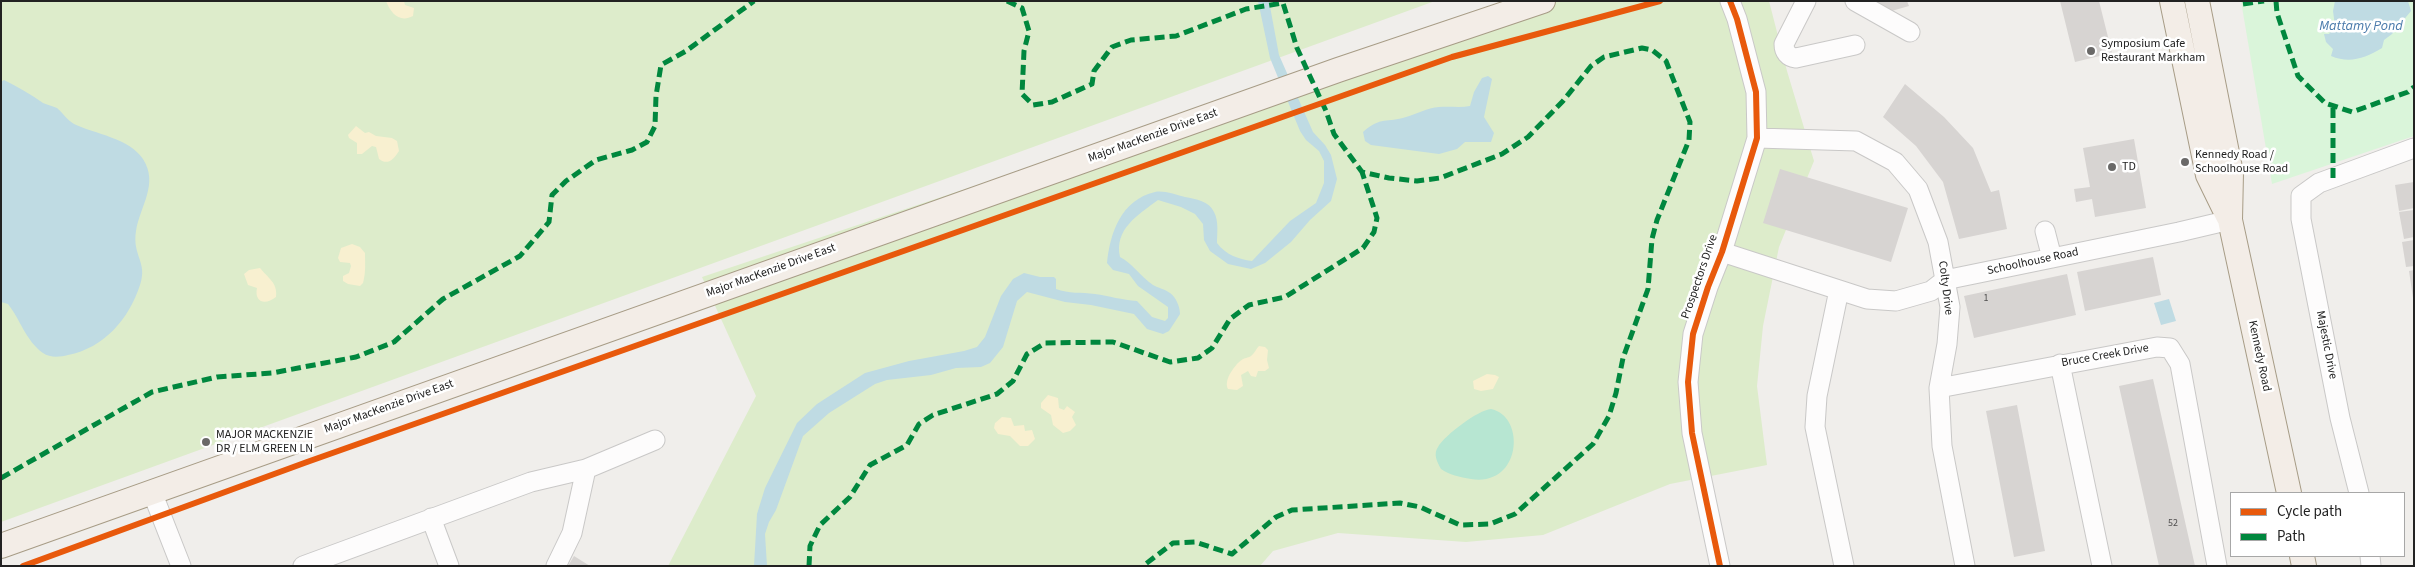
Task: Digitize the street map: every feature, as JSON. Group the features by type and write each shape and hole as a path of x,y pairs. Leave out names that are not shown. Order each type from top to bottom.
{"main road":[{"name":"Major MacKenzie Drive East","path":"1,546 1264,96 1543,1"},
{"name":"Kennedy Road","path":"2172,1 2208,175 2230,220"},
{"name":"Kennedy Road","path":"2197,1 2231,173 2230,220 2288,492"}],"street":[{"name":"Prospectors Drive","path":"1720,566 1692,433 1688,382 1693,334 1708,287 1722,252 1757,138 1756,92 1737,19 1730,1"},
{"path":"1806,1 1784,44 1789,56 1796,58 1855,45"},
{"path":"1855,1 1910,32"},
{"name":"Colty Drive","path":"1757,138 1856,141 1895,162 1918,189 1938,242 1950,307 1947,344 1939,388 1942,446 1965,566"},
{"name":"Majestic Drive","path":"2359,492 2340,418 2301,219 2301,196 2319,183 2414,148"},
{"name":"Schoolhouse Road","path":"1722,252 1867,299 1896,301 1931,291 1945,280 2230,220"},
{"path":"2045,231 2052,258"},
{"path":"1839,290 1818,387 1815,427 1844,566"},
{"name":"Bruce Creek Drive","path":"1939,388 2157,347 2170,348 2180,364 2217,566"},
{"path":"2060,364 2102,566"},
{"path":"303,566 530,482 586,469 655,440"},
{"path":"556,566 572,533 586,469"},
{"path":"152,492 181,566"},
{"path":"431,518 449,566"}],"green space":[{"path":"1,1 1435,1 1,522"},
{"path":"1528,1 1769,1 1787,71 1814,161 1779,247 1763,326 1757,386 1767,465 1670,484 1543,535 1466,542 1338,533 1273,551 1260,566 668,566 756,396 702,277"},
{"path":"2241,1 2414,1 2414,136 2272,184"},
{"path":"1491,409 1502,414 1510,424 1514,436 1513,450 1509,462 1501,472 1488,479 1471,479 1459,477 1441,469 1436,455 1442,442 1470,418"}],"sand":[{"path":"386,1 404,1 405,5 414,8 413,16 400,18 390,10"},
{"path":"356,126 365,133 369,132 376,136 392,138 397,141 399,151 388,162 379,159 376,147 372,146 362,154 357,154 357,143 349,138 348,135"},
{"path":"352,244 360,247 365,253 365,275 360,286 343,281 343,276 349,273 351,266 350,263 340,262 338,258 341,248"},
{"path":"260,268 272,281 276,292 276,297 264,302 257,297 257,288 248,285 244,274 249,270"},
{"path":"1259,346 1265,347 1268,350 1267,360 1269,368 1265,371 1258,371 1256,377 1251,376 1248,371 1241,375 1243,386 1237,390 1228,389 1227,381 1234,368 1243,359 1250,357"},
{"path":"1487,374 1499,377 1493,389 1481,391 1474,389 1473,381"},
{"path":"1048,395 1058,398 1059,408 1064,410 1067,406 1075,412 1072,417 1076,425 1070,431 1063,433 1053,425 1051,415 1041,408 1041,403"},
{"path":"1002,417 1011,418 1014,426 1024,425 1025,431 1032,430 1035,439 1028,446 1020,446 1010,436 998,434 994,428 995,423"}],"water":[{"path":"1258,1 1269,1 1279,55 1313,132 1331,155 1337,179 1331,201 1310,220 1291,242 1265,263 1251,269 1228,264 1210,251 1204,240 1203,224 1195,214 1181,207 1158,200 1129,224 1124,231 1119,247 1120,257 1129,263 1148,282 1168,292 1176,300 1180,314 1169,331 1163,334 1147,329 1134,314 1065,302 1027,292 1017,301 1003,347 990,363 981,367 956,368 931,375 887,380 875,384 829,413 803,436 776,510 765,534 767,566 754,566 757,514 765,488 797,423 817,404 865,373 909,361 977,347 985,337 1001,296 1013,279 1024,273 1040,277 1054,277 1056,279 1056,289 1061,291 1137,301 1152,317 1165,321 1168,318 1168,307 1138,286 1129,274 1113,270 1107,263 1111,240 1119,219 1134,202 1143,196 1162,192 1206,203 1212,208 1217,219 1217,243 1224,251 1233,256 1252,261 1290,221 1316,203 1324,183 1324,161 1319,151 1306,140 1300,131 1270,58"},
{"name":"Mattamy Pond","path":"2335,1 2408,1 2411,11 2392,34 2384,40 2382,48 2370,55 2345,60 2331,56 2333,49 2326,42 2324,34 2329,34 2335,26 2333,11"},
{"path":"1488,76 1492,79 1484,117 1494,133 1491,142 1465,142 1457,149 1439,154 1371,145 1365,141 1363,132 1380,122 1399,119 1435,108 1470,106 1474,92 1482,78"},
{"path":"4,80 43,103 57,108 74,124 121,141 137,152 147,168 149,186 138,222 135,240 142,277 135,297 122,320 104,339 93,346 68,355 55,357 43,353 32,342 8,304 1,302 1,82"},
{"path":"2169,299 2176,321 2161,325 2154,303"}],"building":[{"path":"1866,1 1907,1 1909,6 1881,14"},
{"path":"2060,1 2099,1 2112,53 2075,62"},
{"path":"1905,84 1944,117 1973,148 1991,192 1999,190 2007,229 1959,239 1943,182 1916,146 1883,117"},
{"name":"TD","path":"2134,139 2146,208 2095,217 2092,199 2076,202 2074,189 2090,187 2083,148"},
{"path":"1780,169 1908,208 1891,262 1763,223"},
{"path":"2414,182 2414,208 2399,211 2395,185"},
{"path":"2414,210 2414,237 2404,239 2399,212"},
{"path":"2414,240 2414,266 2406,267 2402,242"},
{"path":"2153,257 2161,295 2085,311 2077,272"},
{"path":"2414,270 2414,298 2413,298 2409,271"},
{"path":"2067,274 2076,315 1974,338 1964,296"},
{"path":"2153,379 2195,566 2159,566 2119,386"},
{"path":"2017,405 2045,551 2014,557 1986,411"},
{"path":"574,556 590,566 568,566"}],"marked path":[{"path":"1,478 152,392 217,377 272,373 356,357 394,342 443,299 520,256 549,222 552,195 566,181 596,160 632,150 647,142 655,126 656,96 661,65 686,51 754,1"},
{"path":"1007,1 1022,8 1029,31 1024,51 1022,94 1033,105 1052,102 1092,84 1094,71 1112,47 1131,40 1176,36 1246,9 1283,3 1297,48 1326,111 1334,134 1362,172 1389,178 1417,181 1440,178 1502,154 1528,137 1563,101 1591,66 1604,57 1642,48 1652,50 1666,61 1690,122 1689,140 1657,220 1652,239 1648,289 1623,358 1609,416 1593,444 1515,514 1490,524 1460,525 1420,507 1400,503 1292,510 1276,517 1232,554 1195,542 1173,543 1143,566"},
{"path":"2243,4 2264,1"},
{"path":"2276,1 2277,13 2298,76 2325,103 2352,112 2408,92 2414,87"},
{"path":"2333,106 2333,178"},
{"path":"809,566 810,546 820,525 850,497 870,465 907,445 919,424 933,415 997,394 1013,381 1027,354 1045,343 1113,342 1170,362 1198,358 1212,348 1230,319 1249,305 1285,297 1363,248 1374,232 1377,218 1362,172"}],"cycle path":[{"path":"23,566 307,462 1452,57 1660,1"},
{"path":"1720,566 1692,433 1688,382 1693,334 1708,287 1722,252 1757,138 1756,92 1737,19 1730,1"}],"place":[{"name":"Symposium Cafe Restaurant Markham","path":"2091,51"},
{"name":"Kennedy Road / Schoolhouse Road","path":"2185,162"},
{"name":"TD","path":"2112,167"},
{"name":"MAJOR MACKENZIE DR / ELM GREEN LN","path":"206,442"}]}
